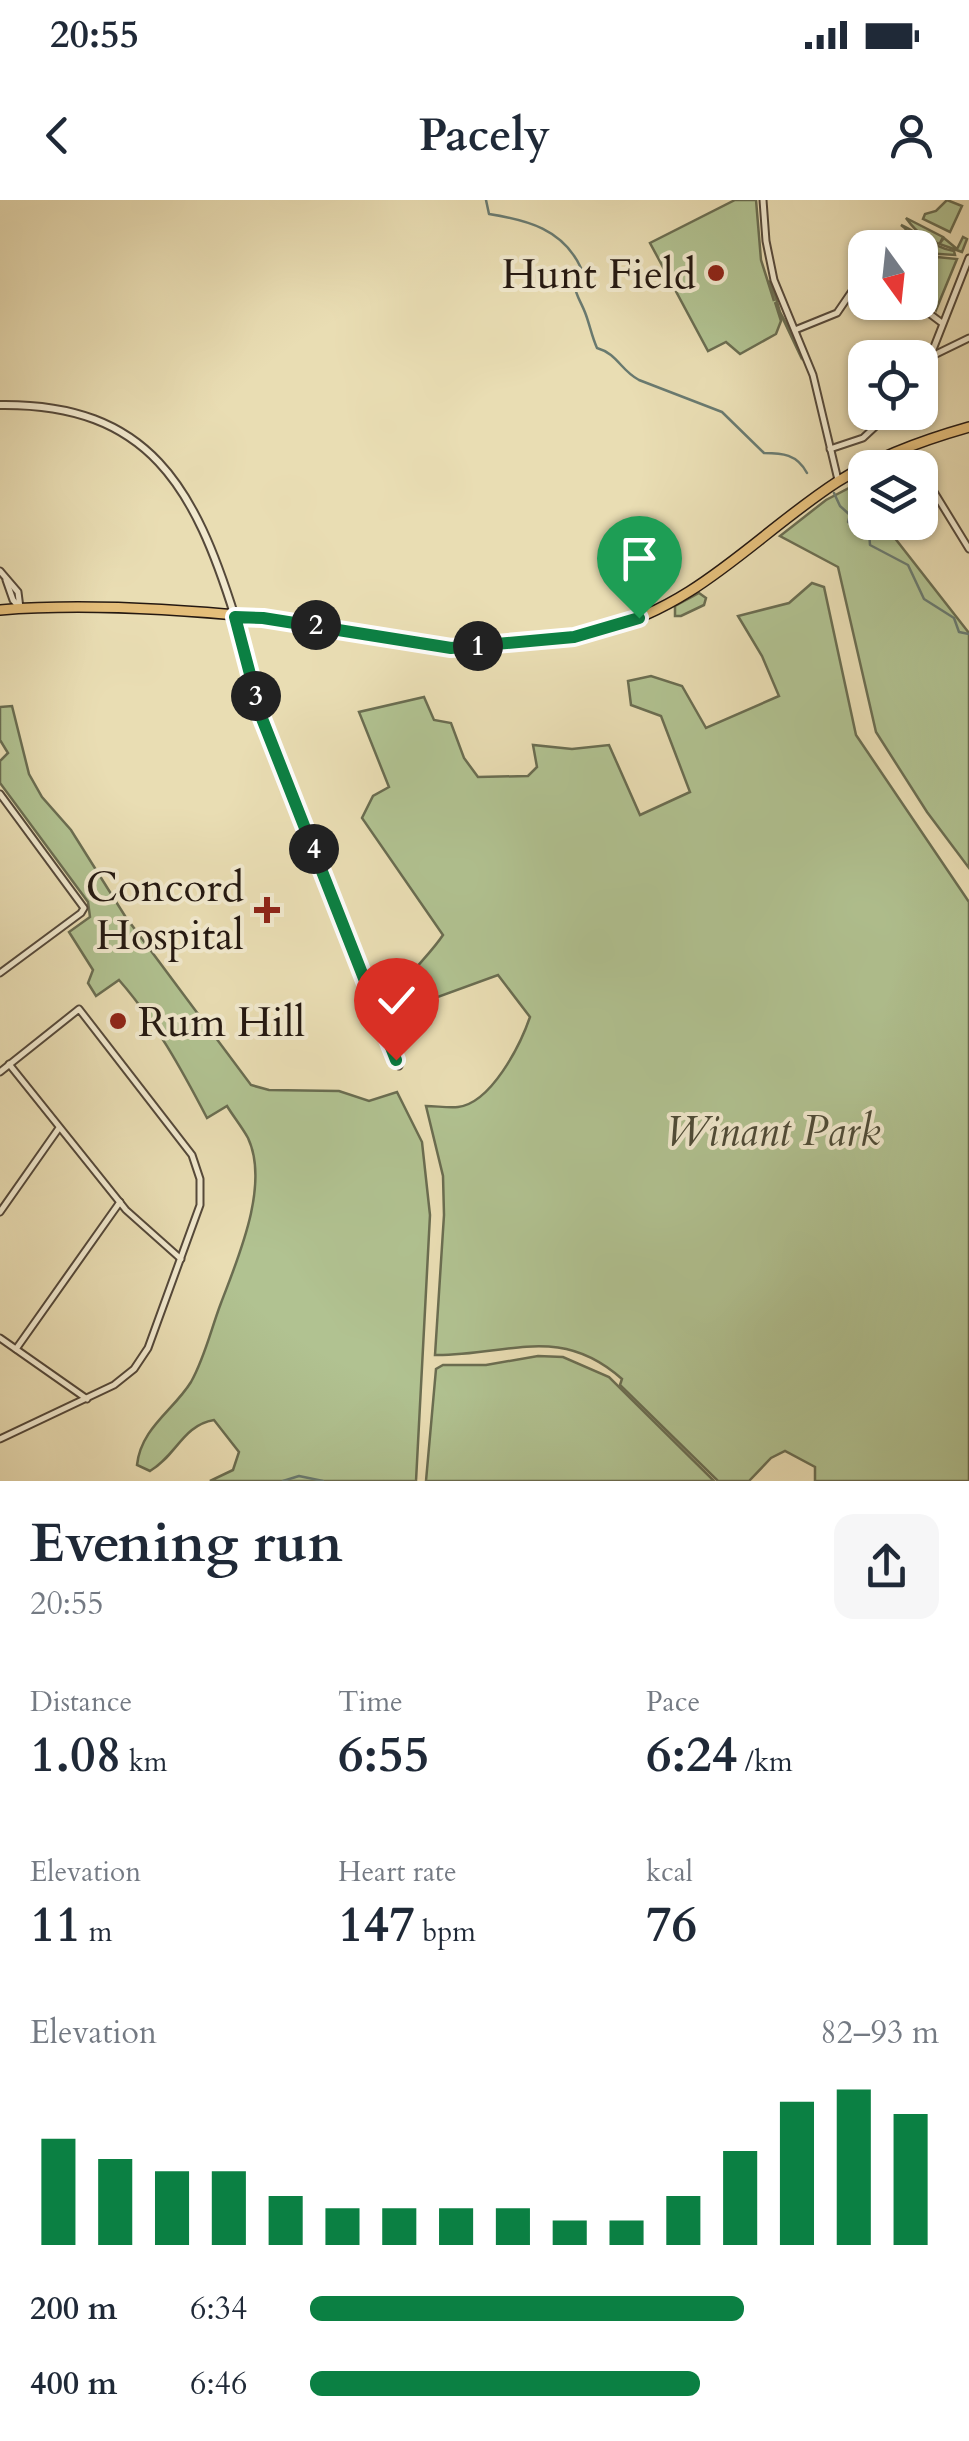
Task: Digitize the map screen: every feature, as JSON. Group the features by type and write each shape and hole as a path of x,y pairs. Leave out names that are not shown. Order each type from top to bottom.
{"main road":[{"path":"0,610 90,607 263,618 451,648 588,634 639,618 690,593 838,481 908,446 969,426"}],"street":[{"path":"763,200 774,280 812,374 838,481"},
{"path":"936,340 969,258"},
{"path":"795,330 837,313 848,297"},
{"path":"938,320 942,323"},
{"path":"938,353 969,338"},
{"path":"0,406 67,410 116,427 168,473 195,511 214,550 261,716 399,1066"},
{"path":"830,449 863,438 871,430"},
{"path":"908,446 910,450"},
{"path":"938,498 969,550"},
{"path":"0,571 20,608"},
{"path":"0,794 84,908 0,973"},
{"path":"0,1072 79,1008 197,1167 200,1205 142,1360 124,1378 87,1399 0,1440"},
{"path":"9,1064 135,1220 181,1259"},
{"path":"0,1212 59,1128"},
{"path":"16,1349 120,1202"},
{"path":"0,1338 87,1399"}],"green space":[{"name":"Hunt Field","path":"735,200 756,200 761,260 774,301 771,281 780,312 801,357 775,302 781,321 776,334 740,354 726,342 708,351 650,243"},
{"path":"947,200 962,206 950,232 923,219"},
{"path":"906,218 929,230 916,230"},
{"path":"938,234 943,237 940,243 944,238 957,249 963,237 967,239 962,252 938,243"},
{"path":"938,245 954,251 955,255 938,254"},
{"path":"938,257 957,259 938,305"},
{"path":"848,489 848,540 896,540 969,633 969,868 927,812 876,732 838,567 780,536 826,500"},
{"name":"Winant Park","path":"812,583 824,587 856,735 969,902 969,1481 815,1481 815,1467 785,1451 771,1458 749,1481 718,1481 620,1385 622,1379 599,1362 576,1352 532,1346 435,1355 443,1176 426,1106 458,1107 482,1095 512,1057 530,1017 498,975 432,999 402,1031 393,1034 391,1019 398,993 443,935 362,818 373,796 389,787 359,712 424,697 434,720 451,723 464,758 478,777 528,776 537,767 533,745 572,749 609,745 640,815 690,792 661,716 631,705 628,681 651,676 682,686 706,728 779,696 762,656 738,616 789,603"},
{"path":"699,593 706,598 704,605 675,616 675,606"},
{"path":"12,706 29,774 42,797 71,830 125,916 251,1085 269,1090 339,1091 369,1101 397,1092 422,1142 430,1215 416,1481 210,1481 233,1470 239,1452 214,1420 187,1434 150,1471 137,1465 145,1440 191,1382 204,1353 249,1221 254,1199 254,1157 248,1138 227,1106 207,1118 156,1029 119,980 96,996 88,983 93,970 69,932 90,917 88,902 0,783 0,761 8,753 0,740 0,707"},
{"path":"538,1356 563,1357 609,1377 714,1481 426,1481 436,1369 443,1365 486,1365"}],"waterway":[{"path":"486,200 489,214 542,229 554,235 573,255 581,268 575,281 576,292 597,348 610,354 639,380 722,412 764,453 789,456 807,473"},
{"path":"834,493 850,515 848,522 869,531 870,545 908,565 924,599 954,618 959,632 969,634"},
{"path":"283,1481 299,1476 323,1481"}],"place":[{"name":"Hunt Field","path":"716,273"},
{"name":"Concord Hospital","path":"267,910"},
{"name":"Rum Hill","path":"118,1021"}],"route":[{"path":"396,1060 261,716 235,617 451,648 574,637 639,618"}]}
